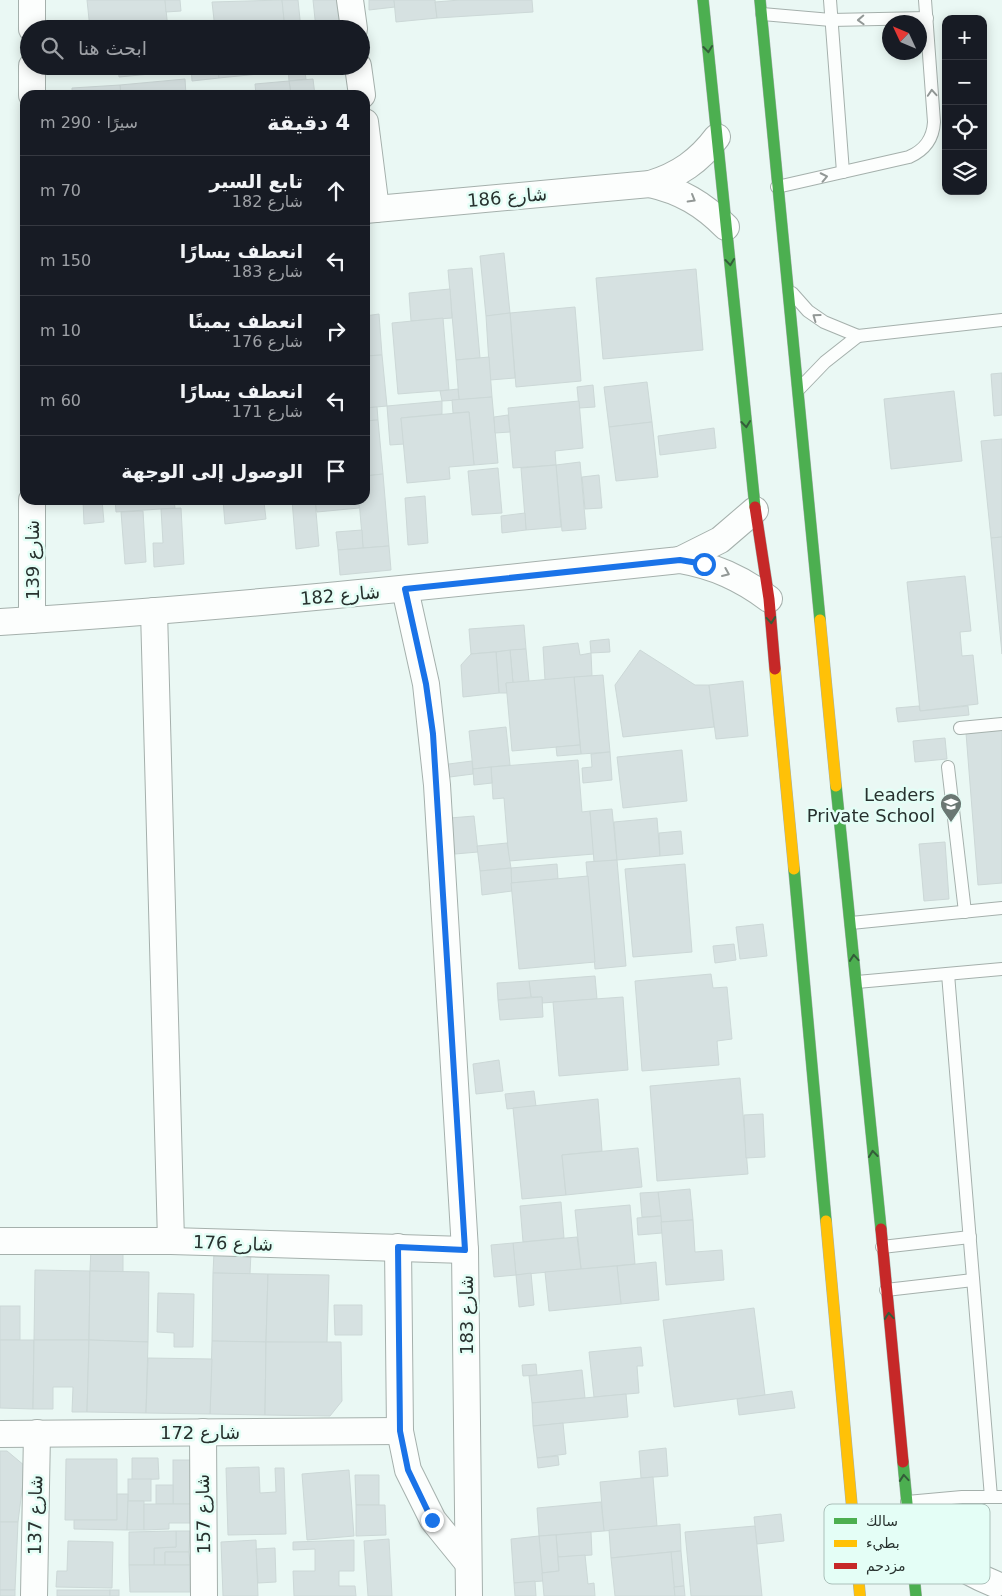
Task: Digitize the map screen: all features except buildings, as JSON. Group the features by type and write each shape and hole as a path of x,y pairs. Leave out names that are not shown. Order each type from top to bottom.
{"street":[{"path":"32,0 32,20"},
{"path":"350,0 353,20"},
{"path":"703,0 755,510 769,598 852,1504"},
{"path":"760,0 785,282 857,982 907,1504"},
{"path":"32,75 32,90"},
{"path":"359,75 361,90"},
{"name":"شارع 186","path":"370,210 650,184 681,172 695,162 717,137"},
{"name":"شارع 186","path":"650,184 671,189 691,198 710,211 726,227"},
{"name":"شارع 139","path":"32,505 32,620"},
{"name":"شارع 182","path":"680,560 720,540 755,510"},
{"name":"شارع 182","path":"0,622 154,611 405,589 680,560 704,564 727,572 769,598"},
{"name":"شارع 183","path":"405,589 426,684 433,734 465,1250 469,1596"},
{"path":"154,611 171,1241"},
{"name":"شارع 176","path":"0,1240 171,1241 465,1250"},
{"path":"398,1247 400,1431 408,1470 432,1520 468,1563"},
{"name":"شارع 172","path":"0,1434 400,1431"},
{"name":"شارع 157","path":"203,1432 204,1596"},
{"name":"شارع 137","path":"34,1596 37,1433"}],"lane":[{"path":"830,0 843,172"},
{"path":"925,0 927,15"},
{"path":"762,14 831,20 882,19"},
{"path":"777,187 918,154 930,140 934,122 927,18"},
{"path":"785,282 795,298 808,311 840,330 858,336 1002,320"},
{"path":"796,393 824,362 858,336"},
{"path":"960,728 1002,724"},
{"path":"948,767 965,912"},
{"path":"851,924 1002,908"},
{"path":"857,982 1002,969"},
{"path":"938,1504 962,1497 996,1497 973,1280 948,974"},
{"path":"882,1246 970,1237"},
{"path":"886,1290 973,1280"}],"traffic: fast":[{"path":"703,0 755,507"},
{"path":"760,0 820,620"},
{"path":"836,786 881,1229"},
{"path":"794,869 826,1221"},
{"path":"903,1462 907,1504"},
{"path":"915,1584 916,1596"}],"traffic: slow":[{"path":"820,620 836,786"},
{"path":"775,669 794,869"},
{"path":"826,1221 852,1504"},
{"path":"859,1584 860,1596"}],"traffic: jam":[{"path":"755,507 769,599 775,669"},
{"path":"881,1229 903,1462"}],"place":[{"name":"Leaders Private School","path":"951,823"}],"route":[{"path":"432,1520 408,1470 400,1431 398,1247 465,1250 433,734 426,684 405,589 680,560 704,564"}]}
